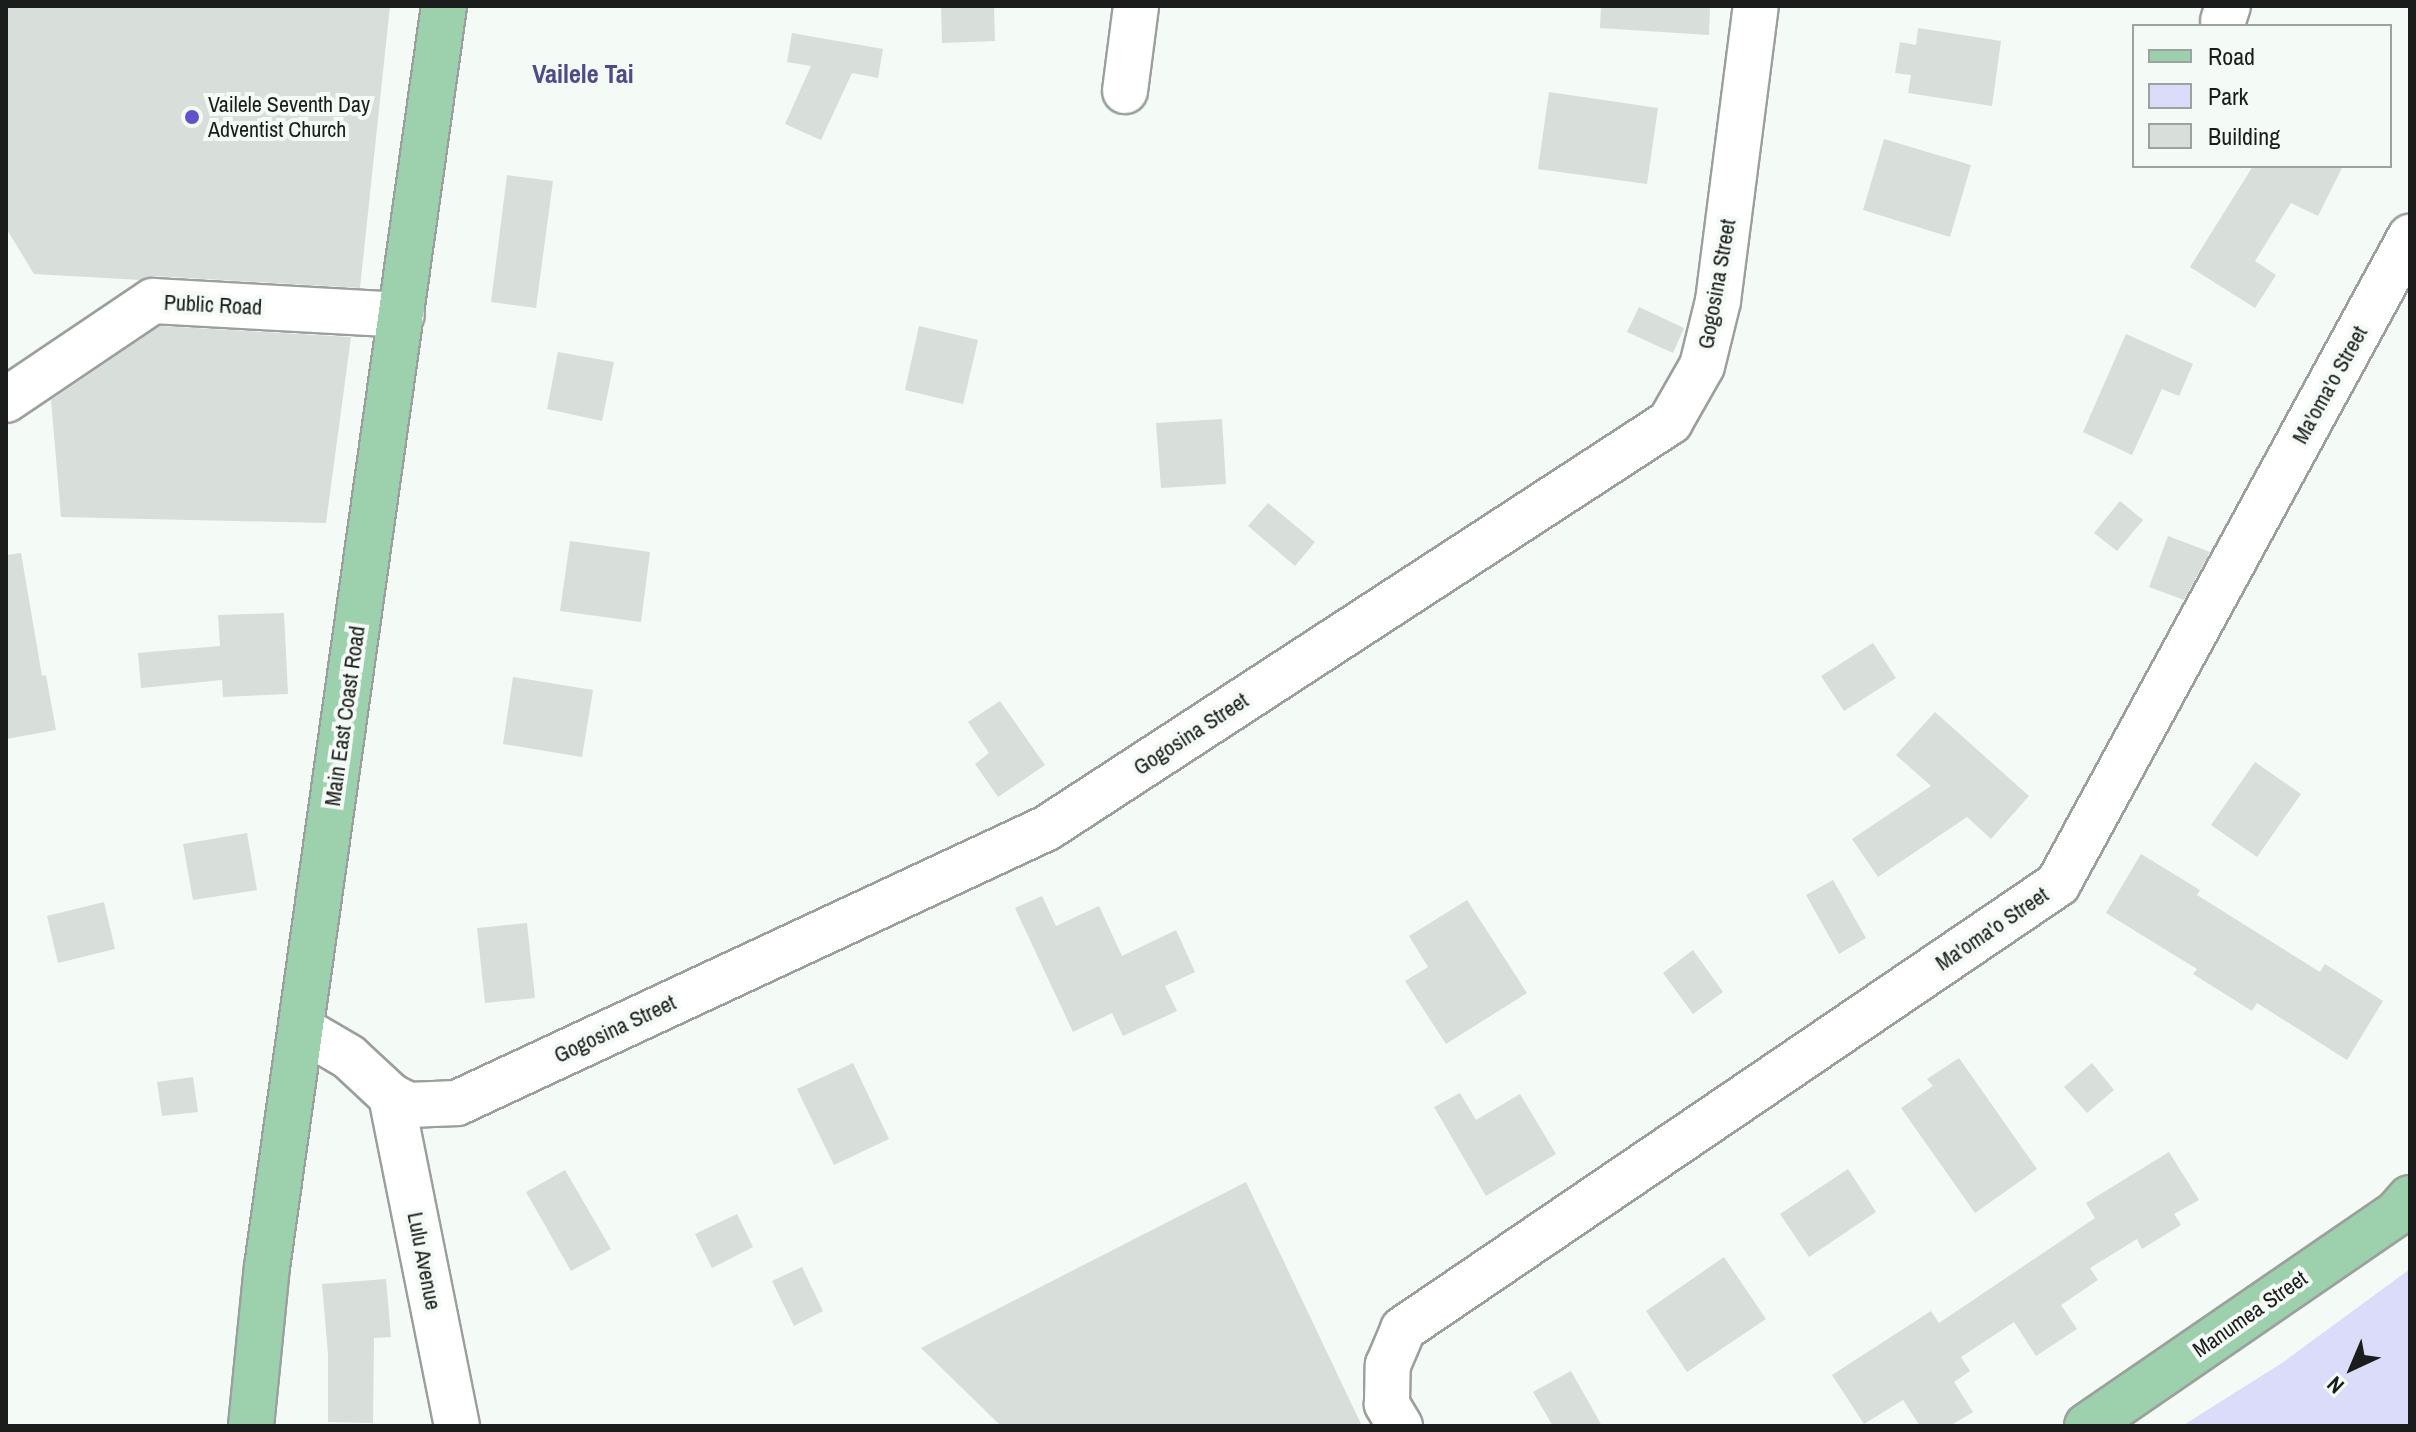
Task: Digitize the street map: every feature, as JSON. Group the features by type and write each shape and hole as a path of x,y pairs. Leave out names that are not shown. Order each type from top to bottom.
{"main road":[{"name":"Main East Coast Road","path":"251,1426 267,1267 303,1030 444,6"},
{"name":"Manumea Street","path":"2087,1426 2397,1213 2410,1198"}],"street":[{"path":"1125,91 1136,6"},
{"name":"Gogosina Street","path":"391,1096 409,1105 457,1103 1047,828 1670,422 1702,366 1718,301 1756,6"},
{"name":"Ma'oma'o Street","path":"1400,1426 1387,1404 1387,1391 1388,1365 1403,1329 2058,884 2410,237"},
{"name":"Public Road","path":"6,400 153,301 402,315"},
{"path":"303,1030 349,1057 391,1096"},
{"name":"Lulu Avenue","path":"391,1096 457,1426"}],"green space":[{"path":"2410,1269 2410,1426 2182,1426 2282,1363"}],"building":[{"name":"Vailele Seventh Day Adventist Church","path":"6,6 390,6 360,288 154,276 141,280 34,274 6,228"},
{"path":"941,6 994,6 995,41 942,43"},
{"path":"1601,6 1710,6 1709,35 1600,28"},
{"path":"1918,28 2001,41 1992,106 1908,93 1911,75 1895,73 1900,42 1916,45"},
{"path":"792,33 883,49 878,78 852,73 821,140 785,124 811,66 787,62"},
{"path":"1549,92 1658,108 1647,184 1538,169"},
{"path":"1884,139 1971,165 1950,237 1863,210"},
{"path":"2252,168 2342,168 2318,216 2291,203 2255,261 2276,275 2255,308 2190,267"},
{"path":"507,175 553,181 536,308 491,302"},
{"path":"1639,307 1684,328 1673,353 1627,332"},
{"path":"160,326 351,337 326,523 61,517 51,400"},
{"path":"919,326 978,340 963,404 905,390"},
{"path":"2126,334 2193,364 2179,396 2162,389 2132,455 2083,432"},
{"path":"558,352 614,362 602,421 547,409"},
{"path":"1222,419 1226,484 1161,488 1156,423"},
{"path":"2120,501 2143,520 2117,551 2094,533"},
{"path":"1268,503 1315,542 1295,566 1248,526"},
{"path":"2168,536 2210,552 2184,600 2149,587"},
{"path":"570,541 650,552 641,622 560,611"},
{"path":"21,553 42,676 46,675 56,730 6,739 6,555"},
{"path":"284,613 288,694 223,697 222,680 141,688 138,653 220,646 218,615"},
{"path":"1873,643 1896,678 1844,711 1821,676"},
{"path":"513,677 593,690 582,757 503,744"},
{"path":"1000,701 1045,765 998,797 975,764 989,753 968,722"},
{"path":"1935,712 2029,796 1991,839 1967,817 1878,877 1852,839 1931,786 1896,755"},
{"path":"2255,762 2301,794 2257,857 2211,825"},
{"path":"247,833 257,890 193,900 183,844"},
{"path":"2141,854 2200,890 2197,895 2320,972 2325,964 2383,1001 2347,1060 2257,1003 2252,1011 2193,974 2197,969 2106,913"},
{"path":"1833,880 1866,938 1839,954 1806,895"},
{"path":"1042,896 1056,926 1099,906 1122,956 1176,930 1195,972 1165,986 1177,1011 1123,1036 1112,1013 1073,1032 1015,908"},
{"path":"1467,900 1527,993 1446,1044 1405,981 1428,967 1409,936"},
{"path":"104,902 115,949 58,963 47,916"},
{"path":"527,923 535,998 485,1003 477,928"},
{"path":"1693,950 1723,992 1693,1014 1663,973"},
{"path":"1959,1058 2037,1169 1975,1213 1901,1108 1933,1086 1927,1079"},
{"path":"853,1063 889,1139 834,1165 797,1089"},
{"path":"2092,1063 2114,1090 2087,1113 2064,1087"},
{"path":"193,1077 198,1112 162,1116 157,1082"},
{"path":"1460,1093 1476,1120 1520,1094 1556,1154 1486,1196 1434,1107"},
{"path":"2169,1152 2199,1200 2174,1214 2181,1225 2142,1249 2137,1239 2090,1268 2098,1280 2061,1305 2077,1329 2036,1356 2014,1322 1961,1357 1970,1371 1954,1382 1973,1412 1950,1426 1920,1426 1903,1400 1864,1424 1832,1375 1931,1311 1939,1323 2095,1218 2086,1203"},
{"path":"1848,1169 1876,1212 1809,1257 1780,1214"},
{"path":"565,1170 611,1249 571,1271 526,1192"},
{"path":"1246,1182 1362,1426 1001,1426 921,1348"},
{"path":"737,1214 753,1247 712,1268 695,1234"},
{"path":"1724,1257 1766,1319 1687,1372 1646,1311"},
{"path":"802,1267 823,1311 794,1326 772,1281"},
{"path":"386,1279 391,1337 374,1338 373,1423 328,1422 328,1354 322,1284"},
{"path":"1571,1371 1602,1426 1553,1426 1533,1392"}],"place":[{"name":"Vailele Seventh Day Adventist Church","path":"192,117"}],"district":[{"name":"Vailele Tai","path":"583,74"}]}
